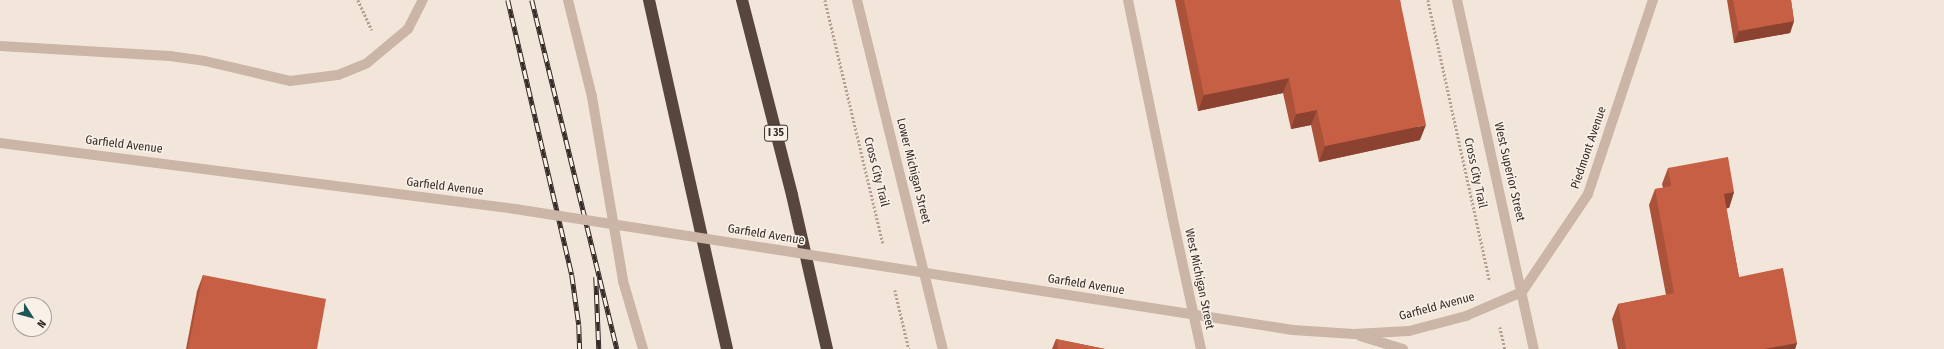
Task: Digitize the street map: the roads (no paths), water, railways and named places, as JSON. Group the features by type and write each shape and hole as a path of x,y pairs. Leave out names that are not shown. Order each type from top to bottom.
{"highway":[{"path":"649,0 727,349"},
{"name":"I 35","path":"742,0 792,195 827,349"}],"street":[{"path":"0,46 170,56 205,61 290,80 338,75 367,64 408,29 423,0"},
{"path":"568,0 592,97 622,282 643,349"},
{"name":"Lower Michigan Street","path":"857,0 943,349"},
{"name":"West Michigan Street","path":"1128,0 1201,349"},
{"name":"West Superior Street","path":"1457,0 1534,349"},
{"name":"Piedmont Avenue","path":"1522,292 1588,194 1653,0"},
{"name":"Garfield Avenue","path":"0,142 515,209 1293,330 1354,334 1409,331 1466,316 1522,292"},
{"path":"1354,334 1403,349"}],"railway":[{"path":"508,0 572,275 579,325 580,349"},
{"path":"532,0 617,349"},
{"path":"596,277 599,349"}]}
